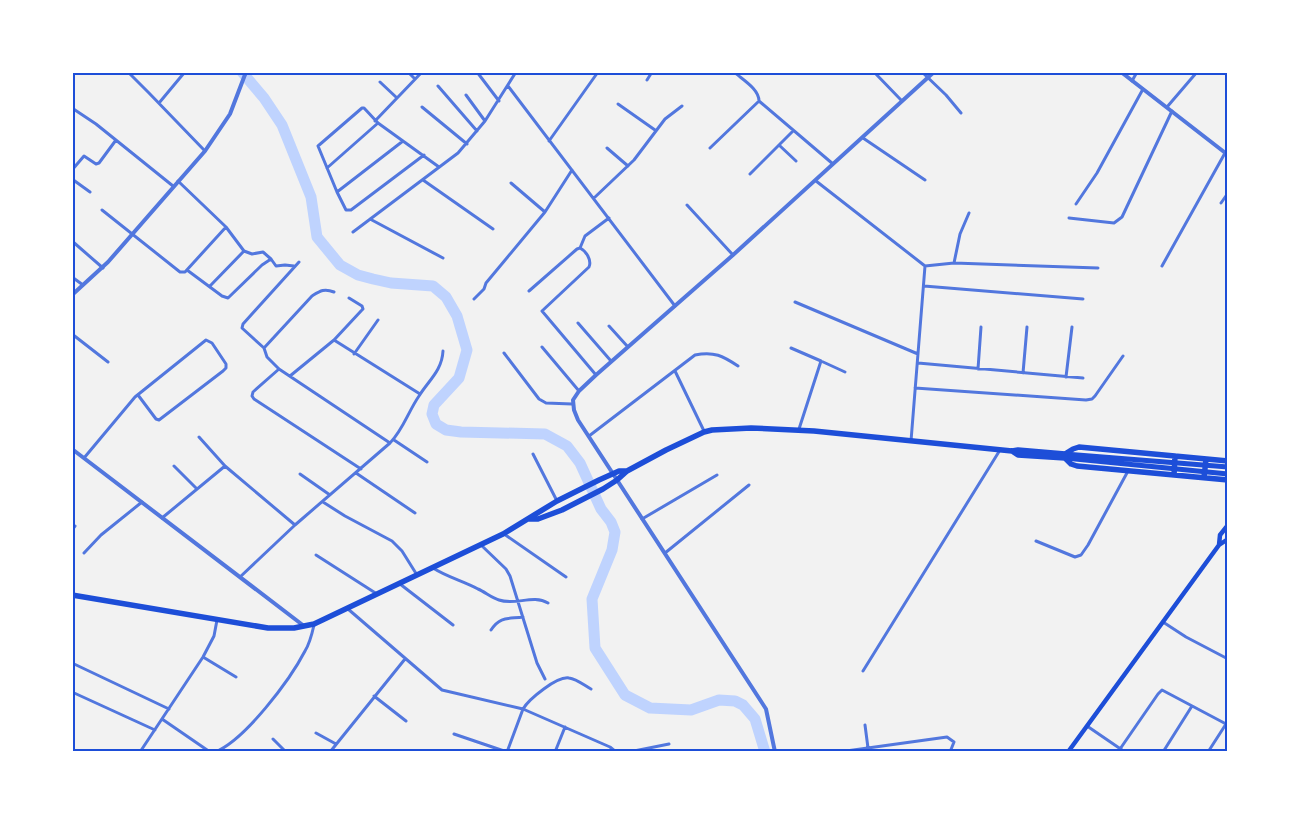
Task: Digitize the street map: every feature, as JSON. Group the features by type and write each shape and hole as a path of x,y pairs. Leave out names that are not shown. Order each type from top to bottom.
{"highway":[{"path":"529,519 538,519 562,510 603,489 627,471 672,446 704,432 752,428 799,430 1006,451 1018,450 1065,456 1072,464 1077,466 1228,480"},
{"path":"1065,456 1078,447 1228,461"},
{"path":"1174,475 1175,456"},
{"path":"1204,478 1206,459"},
{"path":"72,595 268,628 294,628 314,624 503,534 557,501 613,473 627,471"}],"main road":[{"path":"1065,456 1159,464 1228,467"},
{"path":"1159,464 1228,474"},
{"path":"1068,752 1218,545 1220,536 1228,525"},
{"path":"1218,545 1228,539"}],"street":[{"path":"72,295 102,268 205,151 230,114 246,72"},
{"path":"408,72 415,79"},
{"path":"327,168 376,122 422,72"},
{"path":"478,72 499,101"},
{"path":"353,232 440,167 466,144 499,101 516,72"},
{"path":"549,141 598,72"},
{"path":"647,80 652,72"},
{"path":"734,72 754,90 758,95 759,101 834,164"},
{"path":"874,72 902,101"},
{"path":"922,72 961,113"},
{"path":"775,752 766,709 578,420 572,404 580,390 596,375 816,181 934,72"},
{"path":"1121,72 1226,154 1162,266"},
{"path":"1132,81 1137,72"},
{"path":"1166,107 1197,72"},
{"path":"128,73 205,151"},
{"path":"159,103 184,73"},
{"path":"380,82 397,98"},
{"path":"438,86 477,131"},
{"path":"508,86 675,306"},
{"path":"1076,204 1097,173 1143,89"},
{"path":"466,95 485,121"},
{"path":"710,148 759,101"},
{"path":"618,104 655,130"},
{"path":"594,198 628,166 655,130 671,113 682,106"},
{"path":"422,107 466,144"},
{"path":"72,108 116,140 173,186"},
{"path":"424,155 351,210 346,210 336,192 318,149 320,144 362,108 376,122 424,155 440,167"},
{"path":"1069,218 1114,223 1122,217 1172,111"},
{"path":"750,174 793,131"},
{"path":"863,138 925,180"},
{"path":"72,170 84,156 96,164 99,163 116,140"},
{"path":"336,192 403,141"},
{"path":"779,145 796,161"},
{"path":"606,148 628,166"},
{"path":"474,299 545,212 572,170"},
{"path":"72,179 90,192"},
{"path":"423,180 493,229"},
{"path":"178,181 226,227 244,251 249,254 262,252 276,266 295,266"},
{"path":"816,181 925,266 954,263 1098,268"},
{"path":"511,183 545,212"},
{"path":"1221,204 1228,193"},
{"path":"687,205 733,255"},
{"path":"102,210 182,273 187,270 226,227"},
{"path":"954,263 960,234 969,213"},
{"path":"529,291 580,248 585,236 609,218"},
{"path":"370,219 443,258"},
{"path":"72,241 102,268"},
{"path":"580,248 587,255 591,264 590,267 542,311 596,375"},
{"path":"210,286 244,251"},
{"path":"187,270 222,296 231,297 262,265 271,259"},
{"path":"299,262 242,326 242,330 264,348 267,357 279,369 390,444"},
{"path":"911,442 925,266"},
{"path":"72,277 84,285"},
{"path":"924,286 1083,299"},
{"path":"264,348 312,296 321,290 334,292"},
{"path":"290,376 334,340 363,309 362,306 349,298"},
{"path":"794,302 918,354"},
{"path":"354,354 378,320"},
{"path":"578,323 611,362"},
{"path":"609,326 628,347"},
{"path":"978,369 981,327"},
{"path":"1066,377 1072,327"},
{"path":"1023,374 1028,328"},
{"path":"72,334 108,362"},
{"path":"84,458 138,395 206,340 212,343 223,359 226,368 223,372 159,420 156,419 138,395"},
{"path":"334,340 420,394"},
{"path":"542,347 580,390"},
{"path":"791,348 845,372"},
{"path":"240,577 295,525 394,440 420,394 434,377 442,360 443,351"},
{"path":"589,436 695,355 706,352 725,358 738,366"},
{"path":"504,353 539,399 546,403 572,404"},
{"path":"915,388 1086,400 1092,399 1095,396 1123,356"},
{"path":"799,430 821,361"},
{"path":"918,363 1082,378"},
{"path":"279,369 252,392 252,396 361,469"},
{"path":"675,371 704,432"},
{"path":"199,437 225,466 295,525"},
{"path":"394,440 427,462"},
{"path":"72,448 304,626"},
{"path":"863,671 1006,451"},
{"path":"533,454 557,501"},
{"path":"174,466 197,490"},
{"path":"162,518 225,466"},
{"path":"1036,541 1075,557 1081,555 1088,546 1128,471"},
{"path":"356,473 415,514"},
{"path":"300,474 330,495"},
{"path":"642,519 717,475"},
{"path":"665,553 749,485"},
{"path":"84,553 101,535 142,502"},
{"path":"323,502 392,541 402,551 417,575"},
{"path":"72,530 75,526"},
{"path":"503,534 566,577"},
{"path":"481,545 506,569 510,576 537,662 545,680"},
{"path":"316,554 378,595"},
{"path":"432,568 477,588 500,601 517,602 536,599 548,603"},
{"path":"400,583 453,625"},
{"path":"348,609 442,690 523,709 610,747 616,752"},
{"path":"491,630 498,620 523,617"},
{"path":"140,752 203,657 214,636 217,620"},
{"path":"1163,622 1186,637 1228,659"},
{"path":"215,752 230,743 249,725 285,683 306,650 314,624"},
{"path":"203,657 236,677"},
{"path":"330,752 405,659"},
{"path":"72,663 169,709"},
{"path":"454,734 507,752 526,703 552,684 566,678 574,679 591,689"},
{"path":"1120,749 1160,692 1164,690 1227,724 1208,752"},
{"path":"72,692 155,730"},
{"path":"374,696 406,721"},
{"path":"1163,752 1192,706"},
{"path":"162,719 210,752"},
{"path":"865,726 868,748"},
{"path":"1086,726 1126,752"},
{"path":"555,752 565,727"},
{"path":"316,733 336,744"},
{"path":"839,752 947,737 954,742 950,752"},
{"path":"273,739 286,752"},
{"path":"629,752 669,744"},
{"path":"200,746 200,752"}],"waterway":[{"path":"242,72 264,98 282,125 311,197 317,237 340,265 358,275 373,279 391,283 433,286 446,297 457,316 467,350 459,378 434,405 432,414 436,424 446,430 461,432 545,434 567,446 580,463 601,509 611,522 615,532 612,550 592,599 595,648 625,695 650,708 691,710 719,700 735,701 743,705 755,719 765,752"}]}
